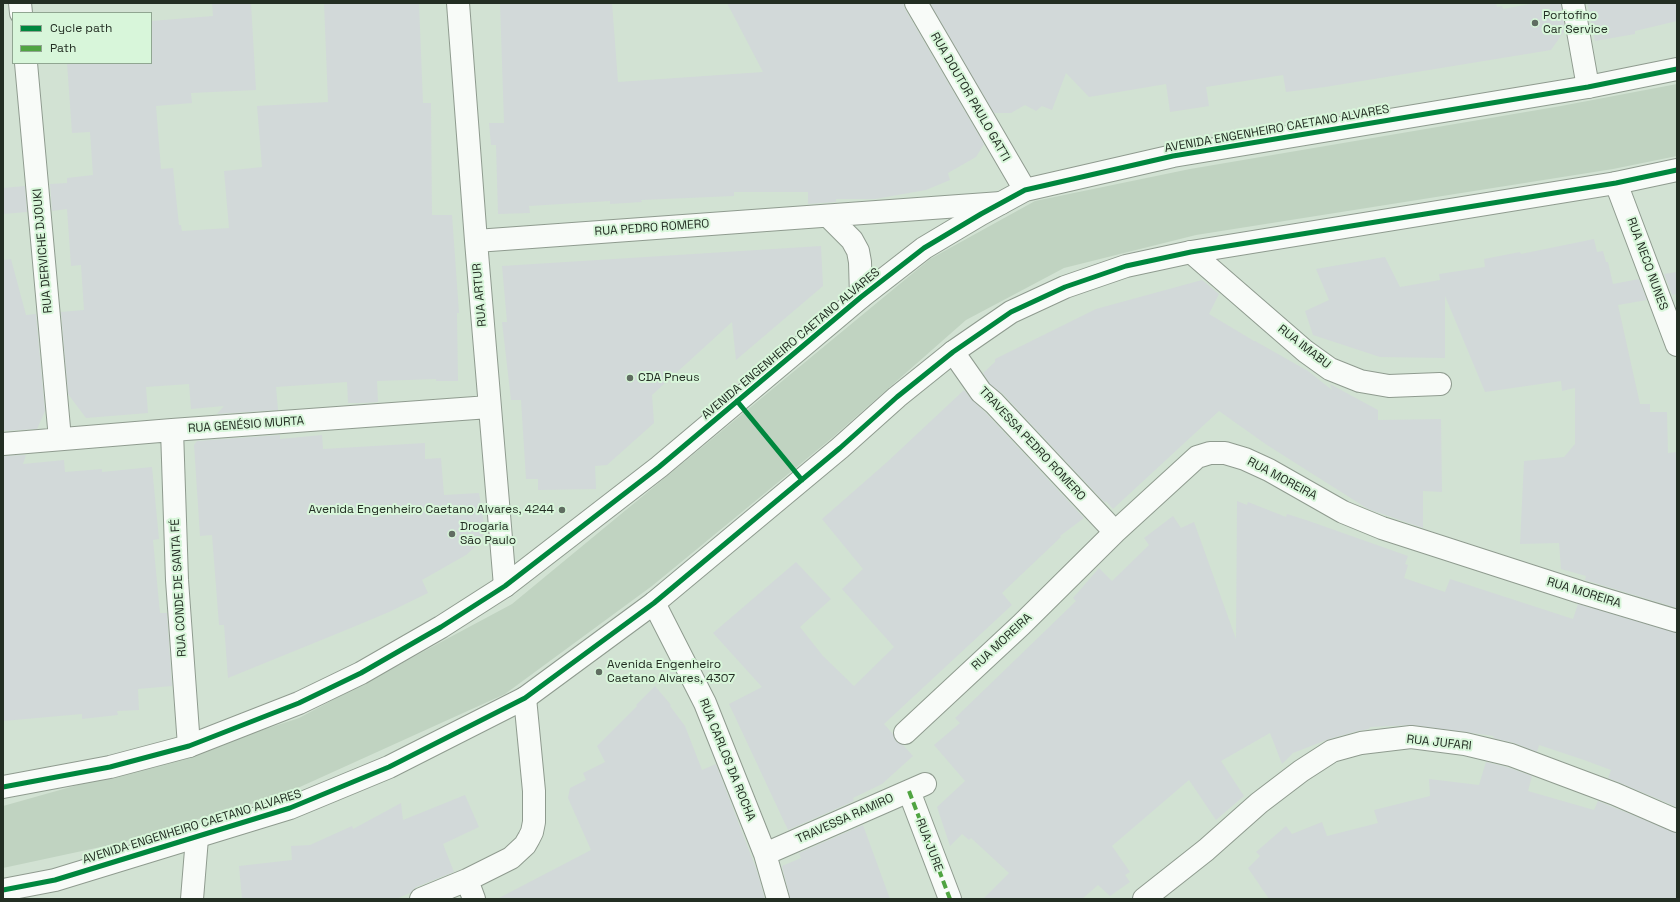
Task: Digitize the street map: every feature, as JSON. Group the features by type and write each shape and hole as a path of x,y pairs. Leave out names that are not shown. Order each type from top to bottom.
{"street":[{"name":"RUA ARTUR","path":"458,3 489,407 505,586"},
{"name":"RUA DOUTOR PAULO GATTI","path":"916,3 1024,190"},
{"path":"1573,3 1588,87"},
{"name":"RUA DERVICHE DJOUKI","path":"26,64 60,439"},
{"name":"AVENIDA ENGENHEIRO CAETANO ALVARES","path":"3,787 110,767 190,746 299,703 355,676 441,627 505,586 659,467 861,297 924,248 1024,190 1173,156 1588,87 1677,69"},
{"name":"AVENIDA ENGENHEIRO CAETANO ALVARES","path":"3,890 55,880 197,838 290,808 382,770 525,698 654,603 840,448 897,397 953,352 1011,312 1065,287 1126,266 1191,252 1616,183 1677,170"},
{"name":"RUA NECO NUNES","path":"1616,183 1677,345"},
{"name":"RUA PEDRO ROMERO","path":"476,241 1001,203"},
{"path":"828,216 852,240 858,251 860,262 861,297"},
{"name":"RUA IMABU","path":"1191,252 1305,351 1330,369 1360,381 1389,386 1440,384"},
{"name":"TRAVESSA PEDRO ROMERO","path":"953,352 982,392 1115,532"},
{"name":"RUA GENÉSIO MURTA","path":"3,444 489,407"},
{"name":"RUA CONDE DE SANTA FÉ","path":"172,430 177,580 190,746"},
{"name":"RUA MOREIRA","path":"905,733 1021,625 1115,532 1197,457 1210,453 1225,453 1245,459 1269,470 1343,512 1382,528 1573,590 1677,621"},
{"name":"RUA CARLOS DA ROCHA","path":"654,603 705,702 765,854 778,899"},
{"path":"421,899 470,890 525,845 532,832 534,791 525,698"},
{"name":"RUA JUFARI","path":"1144,899 1206,850 1259,803 1301,771 1332,751 1361,742 1411,737 1465,744 1511,755 1615,794 1677,821"},
{"name":"TRAVESSA RAMIRO","path":"765,854 917,788"},
{"name":"RUA JURE","path":"917,788 950,899"},
{"path":"192,899 197,838"}],"green space":[{"path":"1677,84 1677,156 1613,169 1196,235 1064,268 966,320 832,438 652,586 505,694 280,796 124,842 3,868 3,806 195,752 299,718 512,604 930,259 1035,201 1190,169 1561,106"}],"building":[{"path":"212,3 251,3 256,90 191,93 192,103 156,106 161,169 173,168 179,225 181,225 182,231 229,228 224,171 262,167 257,106 328,102 324,3 419,3 423,103 431,103 432,215 452,215 459,313 457,313 458,381 436,381 436,379 377,381 378,402 363,403 348,403 347,382 276,387 278,410 217,414 224,406 191,409 189,384 146,387 148,413 86,418 68,394 61,312 84,310 81,265 71,266 67,209 52,211 50,184 67,183 67,178 93,175 90,132 72,133 67,64 152,64 152,21 213,16"},
{"path":"500,3 612,3 618,82 763,72 727,3 904,3 905,9 984,144 976,157 948,173 950,180 926,190 875,199 836,199 836,202 808,204 808,192 734,192 734,196 641,200 642,202 610,204 610,201 529,206 530,213 498,214 496,145 491,145 489,123 504,123"},
{"path":"930,3 1496,3 1497,7 1502,6 1503,9 1535,3 1561,3 1565,30 1551,50 1325,87 1286,92 1283,75 1206,87 1209,106 1170,112 1166,84 1089,97 1066,73 1052,110 1042,106 1036,111 1025,105 1011,113 994,113"},
{"path":"1587,3 1677,3 1677,21 1635,31 1635,34 1595,41"},
{"path":"25,186 27,212 3,214 3,188"},
{"path":"1594,239 1597,252 1603,251 1606,262 1608,262 1613,284 1639,279 1647,300 1618,305 1640,404 1650,404 1650,412 1667,412 1668,453 1677,452 1677,608 1585,580 1586,576 1561,569 1559,543 1520,544 1524,461 1564,457 1575,444 1575,388 1562,391 1561,381 1485,392 1445,296 1445,358 1380,357 1313,335 1305,311 1329,300 1316,269 1385,257 1400,287 1440,280 1439,274 1485,267 1484,259 1520,252 1521,254"},
{"path":"821,246 823,286 736,360 732,322 652,395 654,423 607,465 595,466 596,489 538,490 538,479 526,479 521,400 511,400 502,322 507,322 502,266"},
{"path":"11,259 26,315 36,314 45,411 37,429 3,431 3,260"},
{"path":"1677,272 1677,294 1672,295 1664,274"},
{"path":"1202,280 1219,294 1209,314 1308,371 1332,390 1330,384 1378,410 1378,420 1441,419 1442,492 1423,491 1423,528 1368,509 1267,445 1219,411 1113,509 1106,501 1105,503 1003,394 990,384 983,373 995,362 995,359 1096,309"},
{"path":"964,390 1084,518 1060,536 1061,537 1002,593 1012,605 884,724 893,734 896,741 903,745 913,756 882,784 853,798 854,801 788,830 729,704 762,687 713,633 796,562 831,599 800,627 823,656 854,686 894,647 842,589 863,569 822,519 886,463"},
{"path":"280,435 280,439 322,435 323,449 425,443 425,459 441,458 444,495 479,493 485,530 476,546 466,555 422,580 428,593 389,612 228,678 224,625 219,625 212,535 200,536 194,445 197,441"},
{"path":"26,455 23,464 64,460 65,472 102,469 102,472 152,467 159,539 153,540 160,613 167,613 172,686 138,689 139,710 117,711 118,715 82,719 82,714 3,721 3,456"},
{"path":"1237,501 1247,505 1248,502 1286,517 1287,514 1309,521 1408,556 1405,564 1408,565 1404,578 1445,592 1450,579 1573,619 1578,604 1677,633 1677,807 1608,778 1611,770 1539,745 1537,752 1514,743 1493,738 1494,736 1413,725 1370,727 1369,729 1329,739 1293,753 1282,764 1270,733 1221,761 1244,796 1216,820 1189,780 1112,846 1130,872 1125,875 1130,882 1110,896 1098,885 1082,899 983,899 1009,873 971,838 969,840 962,834 950,846 937,807 965,781 934,745 960,723 955,718 1076,601 1073,598 1099,568 1112,581 1149,545 1144,538 1173,516 1181,528 1194,522 1236,639"},
{"path":"655,686 671,705 670,706 685,726 702,770 716,764 757,871 765,899 497,899 591,850 568,798 570,788 586,780 583,773 605,762 597,746"},
{"path":"1486,762 1507,767 1532,776 1528,791 1594,810 1598,801 1677,833 1677,899 1269,899 1248,868 1260,856 1256,852 1286,826 1292,834 1322,822 1327,836 1378,823 1374,810 1430,796 1429,779 1479,785"},
{"path":"465,795 479,827 443,844 454,872 416,887 410,893 396,899 242,899 239,866 292,860 291,846 310,845 352,826 353,829 401,803 403,820"},
{"path":"863,825 890,899 790,899 782,866 801,858 799,853"}],"marked path":[{"path":"909,791 950,899"}],"cycle path":[{"path":"3,787 110,767 189,746 299,703 361,673 441,627 505,586 659,467 861,297 924,248 1025,190 1173,156 1588,87 1677,69"},
{"path":"3,890 55,880 290,808 389,767 525,698 654,603 840,448 897,397 953,352 1011,312 1065,287 1126,266 1191,252 1616,183 1677,170"},
{"path":"737,401 802,480"}],"place":[{"name":"Portofino Car Service","path":"1535,23"},
{"name":"CDA Pneus","path":"630,378"},
{"name":"Avenida Engenheiro Caetano Alvares, 4244","path":"562,510"},
{"name":"Drogaria São Paulo","path":"452,534"},
{"name":"Avenida Engenheiro Caetano Alvares, 4307","path":"599,672"}]}
